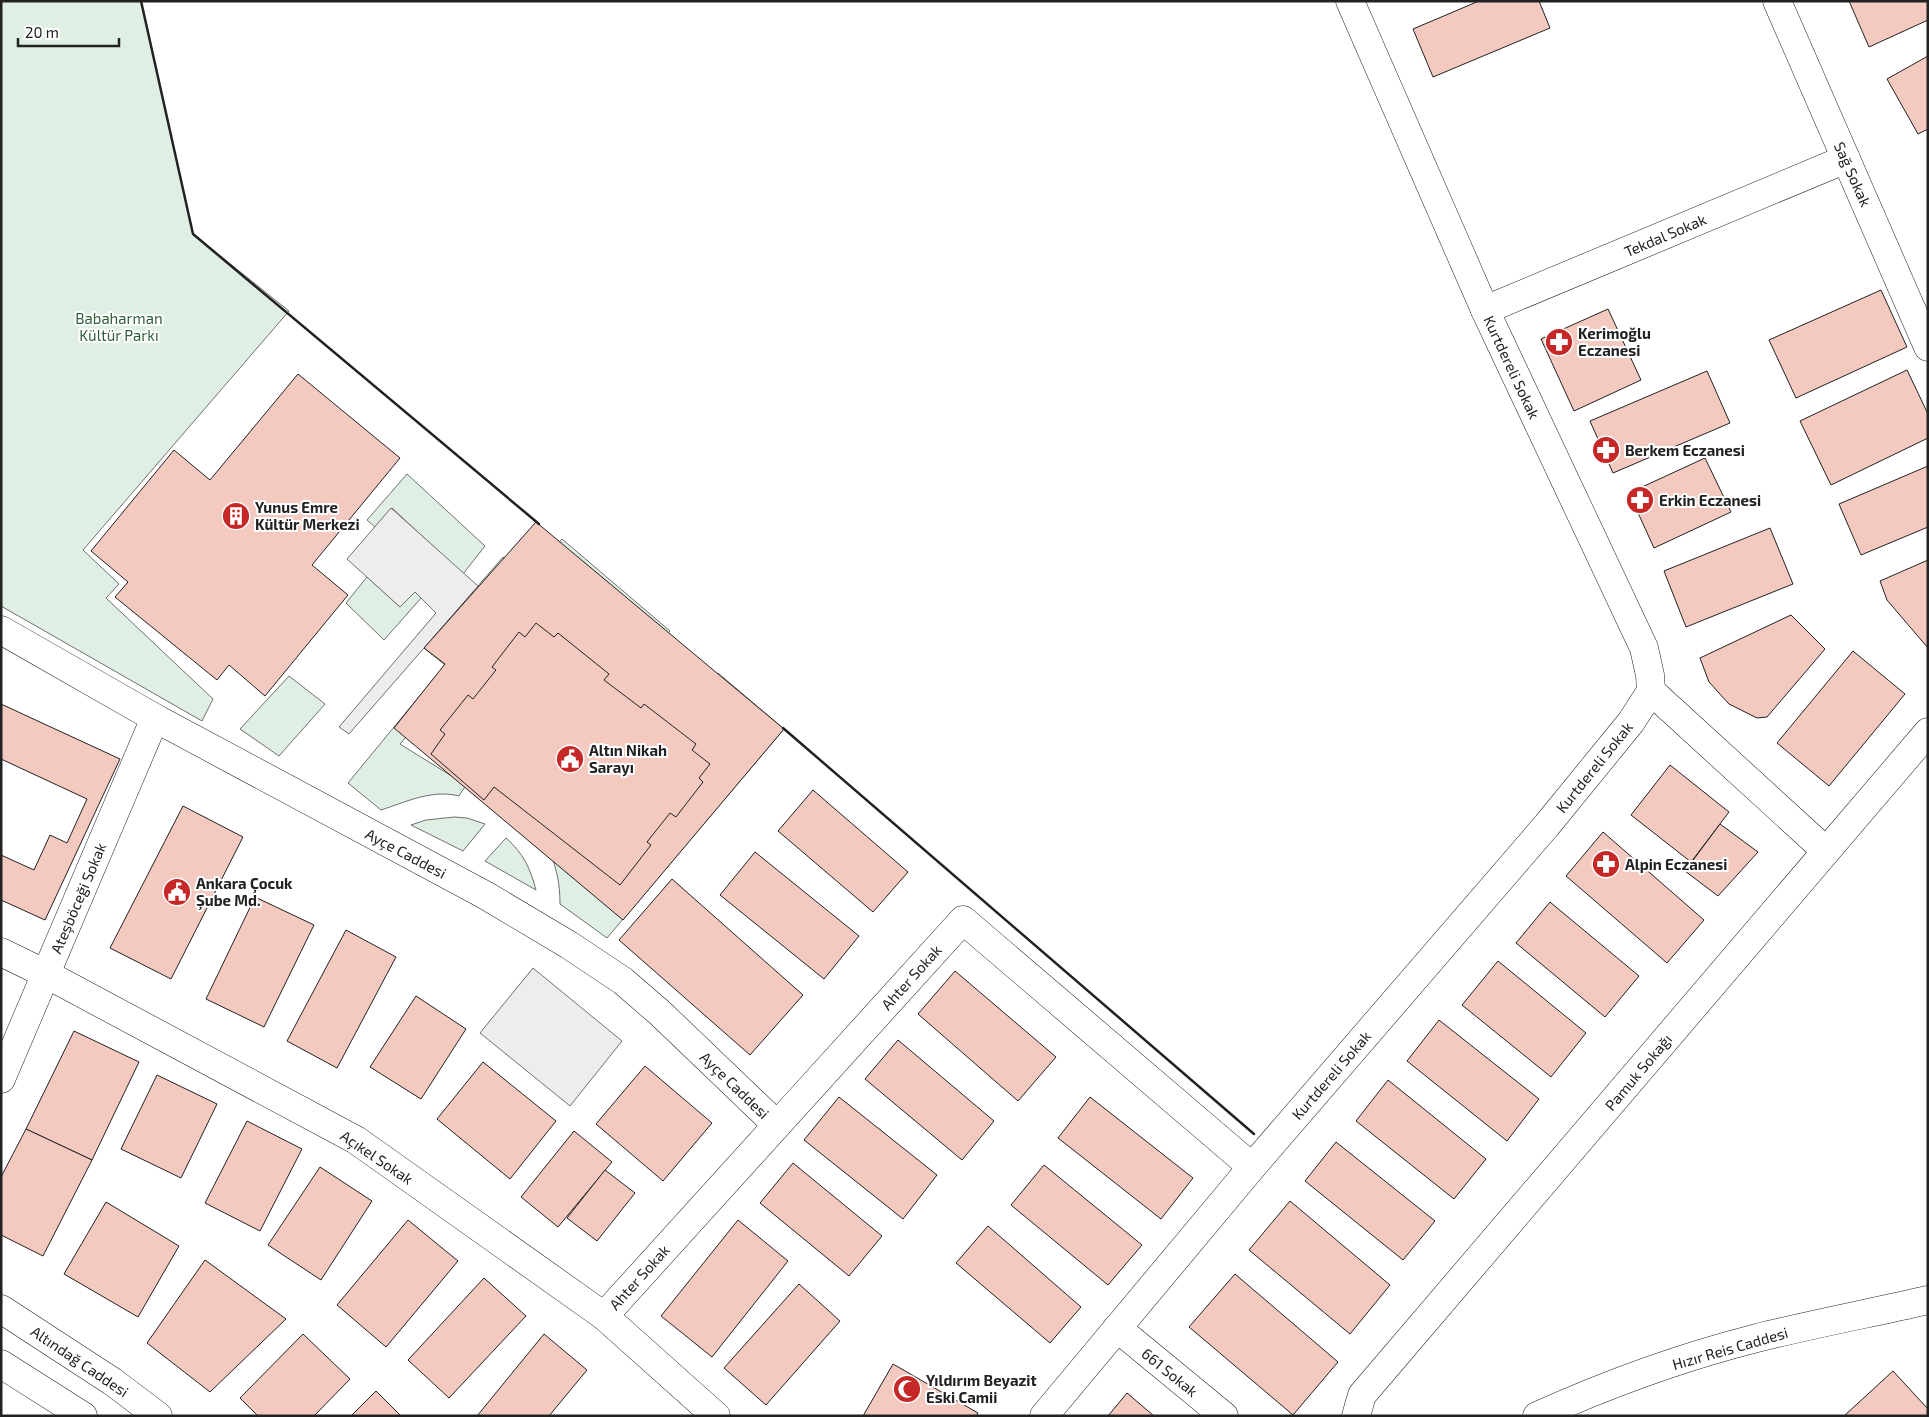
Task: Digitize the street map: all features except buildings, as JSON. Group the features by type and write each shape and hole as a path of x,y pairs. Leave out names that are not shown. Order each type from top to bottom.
{"street":[{"name":"Kurtdereli Sokak","path":"1044,1416 1252,1167 1553,817 1632,722 1651,691 1650,675 1644,648 1485,310 1350,1"},
{"name":"Sağ Sokak","path":"1777,1 1928,347"},
{"name":"Tekdal Sokak","path":"1485,310 1846,159"},
{"name":"Ayçe Caddesi","path":"1,630 156,718 485,896 593,960 623,981 660,1013 777,1124"},
{"path":"1651,691 1826,851"},
{"name":"Ateşböceği Sokak","path":"1,1079 156,718"},
{"name":"Pamuk Sokağı","path":"1356,1416 1362,1395 1928,732"},
{"name":"Ahter Sokak","path":"604,1316 963,920 1252,1167"},
{"name":"Açıkel Sokak","path":"1,952 46,974 356,1140 604,1316 716,1416"},
{"name":"Hızır Reis Caddesi","path":"1537,1416 1624,1380 1706,1352 1756,1338 1928,1300"},
{"name":"Altındağ Caddesi","path":"1,1309 113,1382 158,1416"},
{"name":"661 Sokak","path":"1117,1328 1224,1416"},
{"path":"1,1364 83,1416"}],"green space":[{"name":"Babaharman Kültür Parkı","path":"1,1 141,1 193,234 289,311 83,550 119,584 106,598 213,699 202,721 1,606"},
{"path":"407,474 485,546 463,574 392,508 375,527 367,520"},
{"path":"562,539 670,631 647,656 695,696 718,673 784,729 607,938 560,904 556,870 549,850 496,631 400,744 466,785 459,796 449,794 429,795 381,810 348,783 445,665 424,648 503,557 529,579"},
{"path":"367,577 400,607 415,592 422,597 384,640 346,603"},
{"path":"289,676 325,704 279,756 240,729"},
{"path":"454,817 467,818 485,824 463,851 411,825 426,820"},
{"path":"506,838 526,862 536,890 485,861"}],"shaded area":[{"path":"391,508 478,586 349,734 339,727 436,613 415,592 400,607 347,559"},
{"path":"533,968 622,1041 570,1106 480,1033"}],"wall":[{"path":"141,1 193,234 539,524"},
{"path":"783,728 1254,1134"}],"place":[{"name":"Kerimoğlu Eczanesi","path":"1559,342"},
{"name":"Berkem Eczanesi","path":"1606,450"},
{"name":"Erkin Eczanesi","path":"1640,500"},
{"name":"Yunus Emre Kültür Merkezi","path":"236,516"},
{"name":"Altın Nikah Sarayı","path":"570,759"},
{"name":"Alpin Eczanesi","path":"1606,864"},
{"name":"Ankara Çocuk Şube Md.","path":"177,892"},
{"name":"Yıldırım Beyazit Eski Camii","path":"907,1389"}]}
